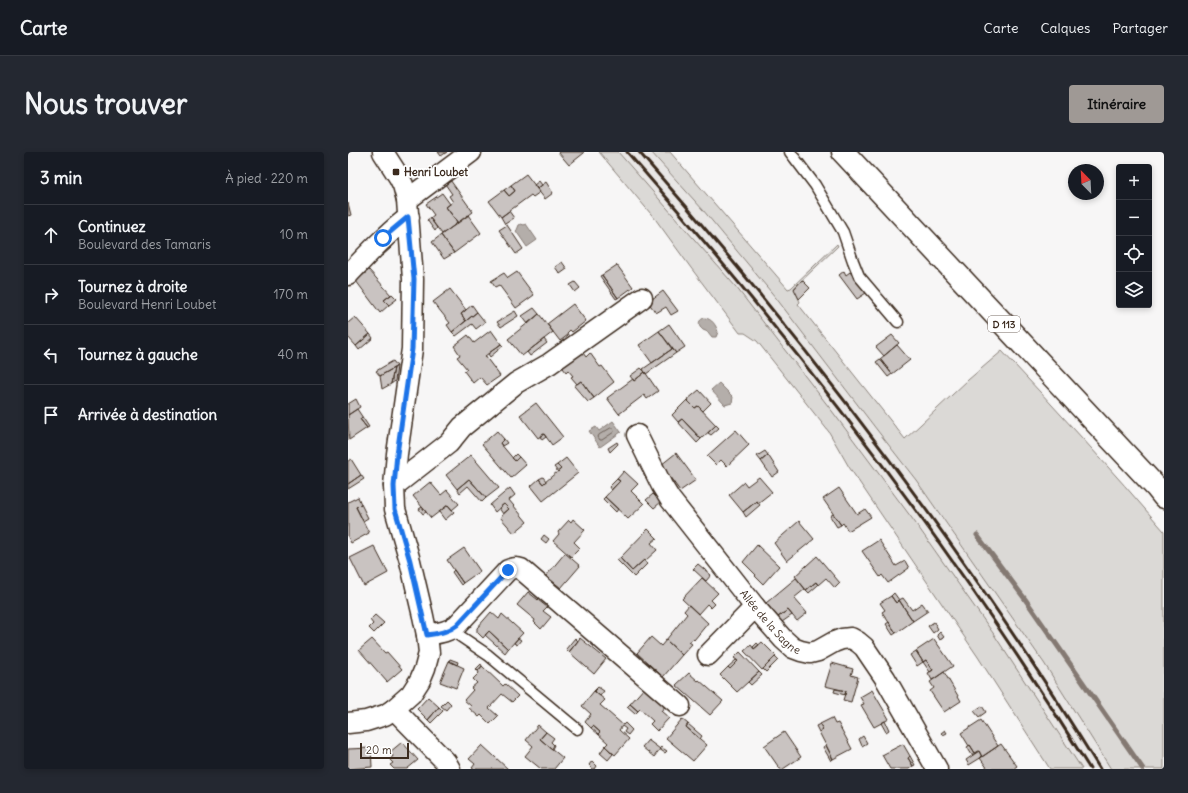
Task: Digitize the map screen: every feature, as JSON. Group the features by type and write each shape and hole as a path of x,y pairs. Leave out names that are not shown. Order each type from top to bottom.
{"main road":[{"name":"D 113","path":"843,152 1156,486 1164,497"}],"street":[{"path":"348,723 366,721 394,709 411,694 420,680 429,652 427,635 410,561 395,509 394,486 397,454 412,349 414,279 408,209 403,185 382,152"},
{"path":"348,275 383,238 396,227 408,209 471,152"},
{"path":"394,486 449,443 462,427 516,383 549,364 642,298"},
{"name":"Allée de la Sagne","path":"637,435 670,499 755,607 783,640 801,652 810,653 818,651 842,639 851,638 864,647 885,678 937,769"},
{"path":"427,635 451,630 508,570 512,568 521,569 680,706"},
{"path":"708,655 755,607"},
{"path":"394,709 446,762 450,769"}],"lane":[{"path":"790,152 815,185 844,232 853,261 860,276 898,322"},
{"path":"451,630 488,655 577,729"}],"shaded area":[{"path":"599,152 618,152 736,287 832,411 914,521 993,633 1082,769 1050,769 978,657 849,467 829,432 757,341 745,333 740,333 656,220"},
{"path":"618,152 651,152 703,210 781,304 916,480 1044,663 1111,769 1082,769 993,633 914,521 832,411 736,287"},
{"path":"651,152 670,152 788,289 791,288 837,244 838,246 794,288 800,302 798,304 905,439 968,380 1002,351 1084,440 1164,531 1164,769 1111,769 1044,663 916,480 776,298 703,210"}],"water":[{"path":"521,224 526,224 537,240 527,247 516,231"},
{"path":"705,318 712,321 715,325 718,332 716,337 712,337 708,332 700,327 700,321"},
{"path":"719,383 733,397 732,403 725,405 711,390"},
{"path":"613,421 621,432 600,447 589,431 596,427 599,431"}],"building":[{"path":"438,152 447,152 441,156"},
{"path":"558,152 583,152 584,153 569,165"},
{"path":"526,174 540,192 533,197 531,195 501,217 489,201 504,190 509,196 515,191 511,185"},
{"path":"448,177 473,212 458,223 446,207 453,202 449,196 452,194 443,181"},
{"path":"539,181 542,185 537,189 534,185"},
{"path":"546,182 553,193 545,199 537,189"},
{"path":"511,185 515,191 509,196 504,190"},
{"path":"442,193 450,204 446,207 458,223 442,234 430,218 434,215 426,204"},
{"path":"348,203 351,215 348,216"},
{"path":"509,211 514,218 505,224 501,217"},
{"path":"468,215 481,233 454,253 441,235"},
{"path":"430,218 437,228 435,231 427,220"},
{"path":"507,225 523,249 516,254 499,230"},
{"path":"441,235 454,253 444,259 432,242"},
{"path":"386,242 391,248 382,256 377,250"},
{"path":"562,262 567,269 560,274 555,267"},
{"path":"617,265 633,287 618,298 602,275"},
{"path":"369,270 391,295 384,300 389,305 380,313 356,281"},
{"path":"844,271 846,275 850,272 866,293 857,299 839,275"},
{"path":"517,272 534,295 516,308 499,285 495,287 491,281 504,273 508,278"},
{"path":"602,275 618,298 616,299 600,276"},
{"path":"802,280 810,288 799,299 794,289"},
{"path":"575,282 580,288 575,292 570,285"},
{"path":"450,289 466,310 461,314 466,321 452,332 447,325 450,323 433,302"},
{"path":"663,291 678,311 671,315 666,307 656,313 648,302"},
{"path":"392,294 397,299 389,305 384,300"},
{"path":"573,304 586,321 572,332 570,330 567,333 568,335 560,341 547,324"},
{"path":"472,305 477,312 466,321 461,314"},
{"path":"534,308 539,314 528,324 522,316"},
{"path":"515,311 518,316 501,327 497,322"},
{"path":"477,312 485,322 476,329 472,324 456,336 452,332"},
{"path":"539,314 553,332 522,356 508,339"},
{"path":"355,317 370,334 356,346 348,337 348,323"},
{"path":"669,324 685,347 676,353 659,331"},
{"path":"491,330 501,344 485,356 500,376 487,385 480,377 473,383 464,371 467,369 457,357 460,355 454,346 468,335 474,343"},
{"path":"659,331 672,349 652,363 639,345"},
{"path":"370,334 373,338 359,350 356,346"},
{"path":"892,335 899,343 884,356 876,347"},
{"path":"544,339 547,343 530,356 527,352"},
{"path":"501,344 503,346 490,357 488,354"},
{"path":"897,345 910,360 892,374 880,359"},
{"path":"580,349 586,357 590,353 600,367 602,366 614,382 594,398 581,381 577,384 571,377 573,376 568,370 566,372 560,364"},
{"path":"672,349 676,353 646,374 643,369"},
{"path":"880,359 892,374 888,377 876,362"},
{"path":"393,361 397,366 380,376 376,371"},
{"path":"397,366 395,381 391,384 394,368"},
{"path":"394,368 391,384 382,389 380,376"},
{"path":"641,368 645,372 634,381 630,376"},
{"path":"645,372 658,391 647,399 644,395 619,414 607,398 633,379 634,381"},
{"path":"581,381 594,398 588,402 574,386"},
{"path":"699,390 711,403 703,411 698,406 695,408 687,400"},
{"path":"356,399 360,407 348,415 348,404"},
{"path":"687,400 695,408 698,406 716,425 701,439 682,419 678,422 672,415"},
{"path":"536,403 563,437 552,445 544,434 538,438 520,415"},
{"path":"357,409 363,418 360,419 367,428 349,440 348,415"},
{"path":"363,418 369,427 367,428 360,419"},
{"path":"682,419 701,439 697,443 678,422"},
{"path":"716,425 719,428 711,435 708,433"},
{"path":"736,430 749,445 727,466 721,460 716,465 707,456"},
{"path":"497,431 504,439 500,443 515,461 519,457 526,465 511,478 482,444"},
{"path":"544,434 546,437 542,440 540,436"},
{"path":"504,439 507,443 502,446 500,443"},
{"path":"617,442 618,444 610,452 608,448"},
{"path":"765,451 768,455 761,461 757,456"},
{"path":"676,453 696,480 680,491 661,465"},
{"path":"516,454 519,457 515,461 512,458"},
{"path":"471,455 499,488 486,498 469,479 457,489 446,475"},
{"path":"768,455 779,472 772,477 761,461"},
{"path":"566,458 578,473 543,501 531,486 539,479 543,484 561,469 557,465"},
{"path":"351,459 361,475 348,484 348,461"},
{"path":"557,465 561,469 558,472 554,467"},
{"path":"624,471 638,484 631,491 644,504 628,519 605,497 620,481 617,479"},
{"path":"361,475 364,479 348,489 348,484"},
{"path":"543,477 546,481 543,484 539,479"},
{"path":"759,477 772,492 743,512 729,495 744,482 747,486"},
{"path":"469,479 486,498 482,502 468,486 460,493 457,489"},
{"path":"617,479 620,481 611,490 609,487"},
{"path":"430,482 441,495 447,490 459,504 452,510 448,505 431,518 413,496"},
{"path":"510,488 515,495 509,500 527,522 514,533 500,517 509,509 504,504 495,512 490,505"},
{"path":"839,488 857,514 865,509 871,517 848,531 843,523 841,525 823,499"},
{"path":"653,494 661,502 654,508 646,500"},
{"path":"358,497 361,504 356,507 369,533 351,543 348,537 348,502"},
{"path":"605,497 618,509 616,512 603,499"},
{"path":"757,501 760,505 746,517 743,512"},
{"path":"361,504 368,518 363,521 356,507"},
{"path":"504,504 509,509 503,514 499,508"},
{"path":"448,505 454,512 445,520 439,512"},
{"path":"422,507 426,512 423,514 419,509"},
{"path":"833,514 841,525 837,527 830,516"},
{"path":"573,519 585,530 574,542 580,548 571,557 553,541 559,534 558,532 569,520 571,522"},
{"path":"799,521 814,539 787,561 774,543"},
{"path":"648,529 657,538 651,543 657,550 632,571 620,558"},
{"path":"544,535 549,539 546,543 541,539"},
{"path":"879,540 896,566 905,561 909,568 888,583 882,575 880,577 862,551"},
{"path":"757,545 779,566 763,584 743,562"},
{"path":"374,546 388,573 364,586 350,558"},
{"path":"464,548 480,571 463,583 447,560"},
{"path":"565,553 580,566 561,588 546,576"},
{"path":"817,556 840,583 835,588 826,578 818,585 816,582 806,590 795,576"},
{"path":"620,558 632,571 644,560 647,564 634,577 617,560"},
{"path":"698,564 711,575 706,581 693,569"},
{"path":"454,570 463,583 461,585 452,572"},
{"path":"702,578 718,593 711,600 715,604 711,608 707,604 698,614 682,599"},
{"path":"796,578 805,589 794,598 807,613 797,621 788,610 778,617 766,603"},
{"path":"816,582 818,585 809,593 806,590"},
{"path":"528,592 547,607 543,611 551,617 541,629 534,622 535,620 517,605"},
{"path":"894,593 899,600 896,603 891,596"},
{"path":"891,596 896,603 899,600 913,621 896,633 882,612 885,610 880,603"},
{"path":"903,598 912,610 922,603 928,611 913,621 899,600"},
{"path":"689,605 708,623 694,640 693,639 689,642 692,644 682,655 666,640 687,614 684,611"},
{"path":"788,610 792,615 782,622 778,617"},
{"path":"491,612 499,619 502,614 523,633 508,649 489,631 483,638 477,632 477,628"},
{"path":"375,615 384,623 374,633 369,628 373,624 370,620"},
{"path":"889,622 896,633 893,635 886,624"},
{"path":"934,622 938,629 933,633 928,626"},
{"path":"489,631 508,649 505,653 485,635"},
{"path":"940,632 944,637 940,640 937,635"},
{"path":"651,637 661,646 666,640 682,655 663,677 637,653"},
{"path":"518,638 521,640 517,645 514,643"},
{"path":"575,638 578,641 569,652 566,649"},
{"path":"580,638 606,659 594,674 569,652"},
{"path":"372,639 385,653 387,652 402,669 387,682 359,650"},
{"path":"934,639 953,666 932,680 928,673 933,670 926,660 923,662 916,651"},
{"path":"762,642 776,656 762,670 744,651 751,645 754,649"},
{"path":"757,643 759,645 754,649 753,647"},
{"path":"916,651 923,662 917,666 910,655"},
{"path":"740,652 759,672 737,692 720,675 728,667 730,669 738,661 734,658"},
{"path":"775,657 778,660 766,672 763,669"},
{"path":"450,659 458,662 457,665 449,661"},
{"path":"736,660 738,661 730,669 728,667"},
{"path":"926,660 933,670 930,672 923,662"},
{"path":"449,661 464,668 456,688 440,682"},
{"path":"832,663 853,669 851,675 858,677 851,702 843,700 846,691 825,686"},
{"path":"481,664 482,666 478,671 476,669"},
{"path":"482,666 503,686 505,684 518,696 512,702 502,694 489,708 498,716 490,724 481,715 479,717 469,708 471,706 464,700 473,690 471,688 477,683 473,679 479,673 478,671"},
{"path":"759,672 762,675 751,685 748,682"},
{"path":"944,672 961,701 944,712 930,691 934,688 930,682"},
{"path":"689,673 723,701 710,715 676,685"},
{"path":"598,687 604,691 600,696 594,691"},
{"path":"645,687 654,697 656,694 667,704 661,711 669,718 657,731 650,724 653,721 640,709 638,711 630,704"},
{"path":"835,689 846,691 845,695 834,692"},
{"path":"872,690 889,719 874,727 861,705 864,704 860,697"},
{"path":"594,691 605,700 600,705 623,725 625,723 632,730 628,735 624,732 626,729 622,726 619,730 629,739 615,755 605,746 608,743 598,734 600,732 593,726 591,728 585,722 591,714 582,706"},
{"path":"428,697 439,707 428,720 417,709"},
{"path":"447,700 451,704 446,710 441,706"},
{"path":"630,704 638,711 635,714 627,707"},
{"path":"982,706 986,712 979,717 974,711"},
{"path":"439,707 443,711 431,723 428,720"},
{"path":"832,718 835,724 838,723 852,749 833,759 819,732 823,730 820,724"},
{"path":"682,719 688,724 686,727 707,745 693,761 666,738"},
{"path":"981,720 998,746 982,757 979,751 975,753 961,733"},
{"path":"885,721 889,730 886,732 881,723"},
{"path":"688,724 702,736 700,739 686,727"},
{"path":"820,724 823,730 819,732 816,726"},
{"path":"538,725 546,732 540,739 563,758 554,769 541,769 525,756 533,746 526,740"},
{"path":"593,726 600,732 598,734 591,728"},
{"path":"945,730 947,733 943,735 941,733"},
{"path":"546,732 554,738 551,742 554,745 552,749 540,739"},
{"path":"784,732 801,757 783,769 780,769 764,746"},
{"path":"863,736 867,743 862,746 859,739"},
{"path":"648,740 660,749 654,757 642,747"},
{"path":"402,742 418,760 407,769 394,769 390,765 393,763 390,760 393,756 390,752"},
{"path":"903,744 910,756 908,758 913,766 909,769 890,769 882,755"},
{"path":"1001,744 1017,766 1013,769 988,769 980,758"},
{"path":"482,745 508,769 473,769 472,768 475,764 469,759"},
{"path":"826,745 833,759 831,761 823,747"},
{"path":"970,745 975,753 972,755 967,747"},
{"path":"605,746 613,754 608,760 600,753"},
{"path":"661,747 667,751 665,753 659,749"},
{"path":"371,748 372,767 348,769 348,749"},
{"path":"979,751 982,757 969,765 966,760"},
{"path":"910,756 915,765 913,766 908,758"},
{"path":"592,761 597,766 595,769 589,765"}],"waterway":[{"path":"977,535 1025,599 1143,769"}],"railway":[{"path":"627,152 752,299 813,374 872,451 985,607 1090,769"},
{"path":"639,152 764,299 883,451 940,528 995,607 1100,769"}],"place":[{"name":"Henri Loubet","path":"396,172"}],"route":[{"path":"383,238 408,217 414,279 412,349 397,454 394,486 395,509 410,561 427,635 451,630 508,570"}]}
